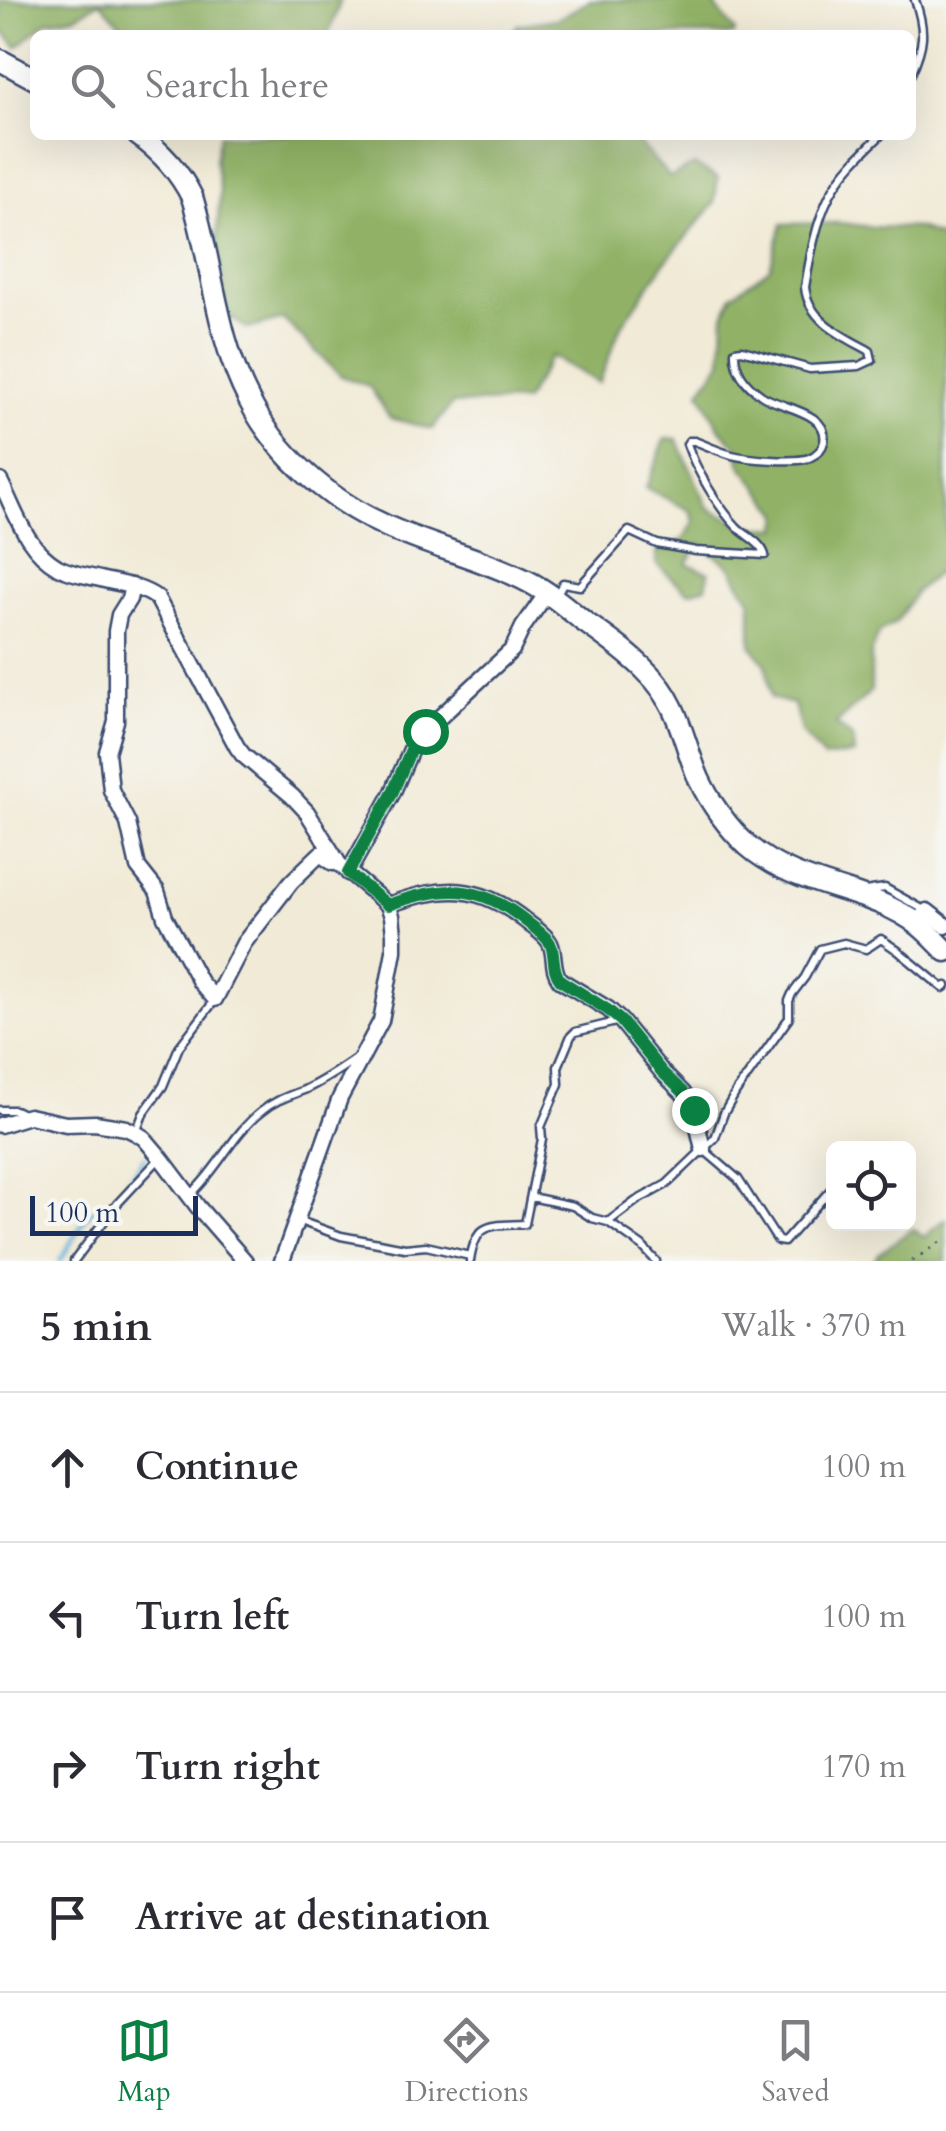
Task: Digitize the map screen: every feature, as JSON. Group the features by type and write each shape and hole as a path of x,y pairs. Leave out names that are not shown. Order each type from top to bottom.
{"street":[{"path":"0,60 30,76"},
{"path":"144,140 166,157 192,197 227,348 250,403 276,442 327,492 384,526 529,582 648,672 676,712 700,780 724,819 748,846 785,871 946,926"},
{"path":"0,481 20,525 50,561 69,572 148,591 161,603 243,756 307,812 343,868 388,905 392,916 394,951 383,1014 340,1098 282,1261"},
{"path":"132,586 118,615 116,632 116,721 107,752 110,790 128,823 138,867 157,891 165,917 200,982 216,999 244,942 320,854 343,868"},
{"path":"343,868 392,794 412,747 512,650 524,627 551,596"},
{"path":"388,905 443,891 490,898 506,905 552,946 555,972 560,980 621,1021 689,1100 703,1149"},
{"path":"922,917 946,951"},
{"path":"0,1125 29,1116 66,1124 126,1128 136,1133 245,1261"}],"lane":[{"path":"916,0 923,47 916,63"},
{"path":"551,596 563,583 580,586 629,530 657,544 745,556 765,555 763,547 736,527 720,506 687,444 696,442 734,456 801,460 814,457 822,448 824,431 819,423 793,407 761,396 738,373 735,351 810,369 866,365 872,360 870,351 832,330 811,310 805,287 822,212 831,192 876,140"},
{"path":"608,1222 667,1184 715,1138 736,1092 789,1018 792,994 820,949 844,944 866,949 881,939 943,988 946,986"},
{"path":"136,1133 143,1114 164,1086 179,1047 216,999"},
{"path":"297,1220 341,1236 405,1248 426,1246 470,1258 476,1235 484,1228 525,1224 541,1127 559,1084 558,1067 571,1036 621,1021"},
{"path":"189,1196 205,1182 244,1127 263,1109 304,1090 364,1053"},
{"path":"0,1110 15,1110 29,1116"},
{"path":"703,1149 738,1179 778,1241 784,1242 826,1195"},
{"path":"74,1261 160,1158"},
{"path":"531,1196 573,1206 592,1218 608,1222 656,1261"}],"path":[{"path":"912,1261 946,1238"}],"green space":[{"path":"0,0 341,0 330,30 125,30 100,2 76,16 47,21 37,30 30,30 30,36 17,47 0,28"},
{"path":"591,0 710,0 734,30 514,30 518,25 557,19"},
{"path":"218,140 636,140 670,177 694,165 718,178 714,204 665,262 620,328 599,383 551,356 525,401 452,404 432,429 390,418 369,386 341,376 283,319 248,329 225,314 215,161"},
{"path":"782,224 919,228 946,240 946,566 916,591 896,622 879,632 871,653 871,691 836,724 853,738 854,754 824,758 801,732 794,704 771,698 766,664 751,645 751,599 731,567 699,543 687,564 709,572 706,587 688,592 657,565 656,553 684,539 694,522 691,511 646,488 665,439 677,439 708,508 748,527 778,528 780,514 741,465 737,447 718,426 700,391 722,361 724,315 732,295 770,268"},
{"path":"946,1219 946,1261 874,1261 909,1231 924,1237"}],"waterway":[{"path":"60,1261 88,1214 115,1199 145,1157"}],"route":[{"path":"425,731 412,747 392,794 348,873 388,905 443,891 490,898 506,905 552,946 553,966 560,980 621,1021 694,1110"}]}
